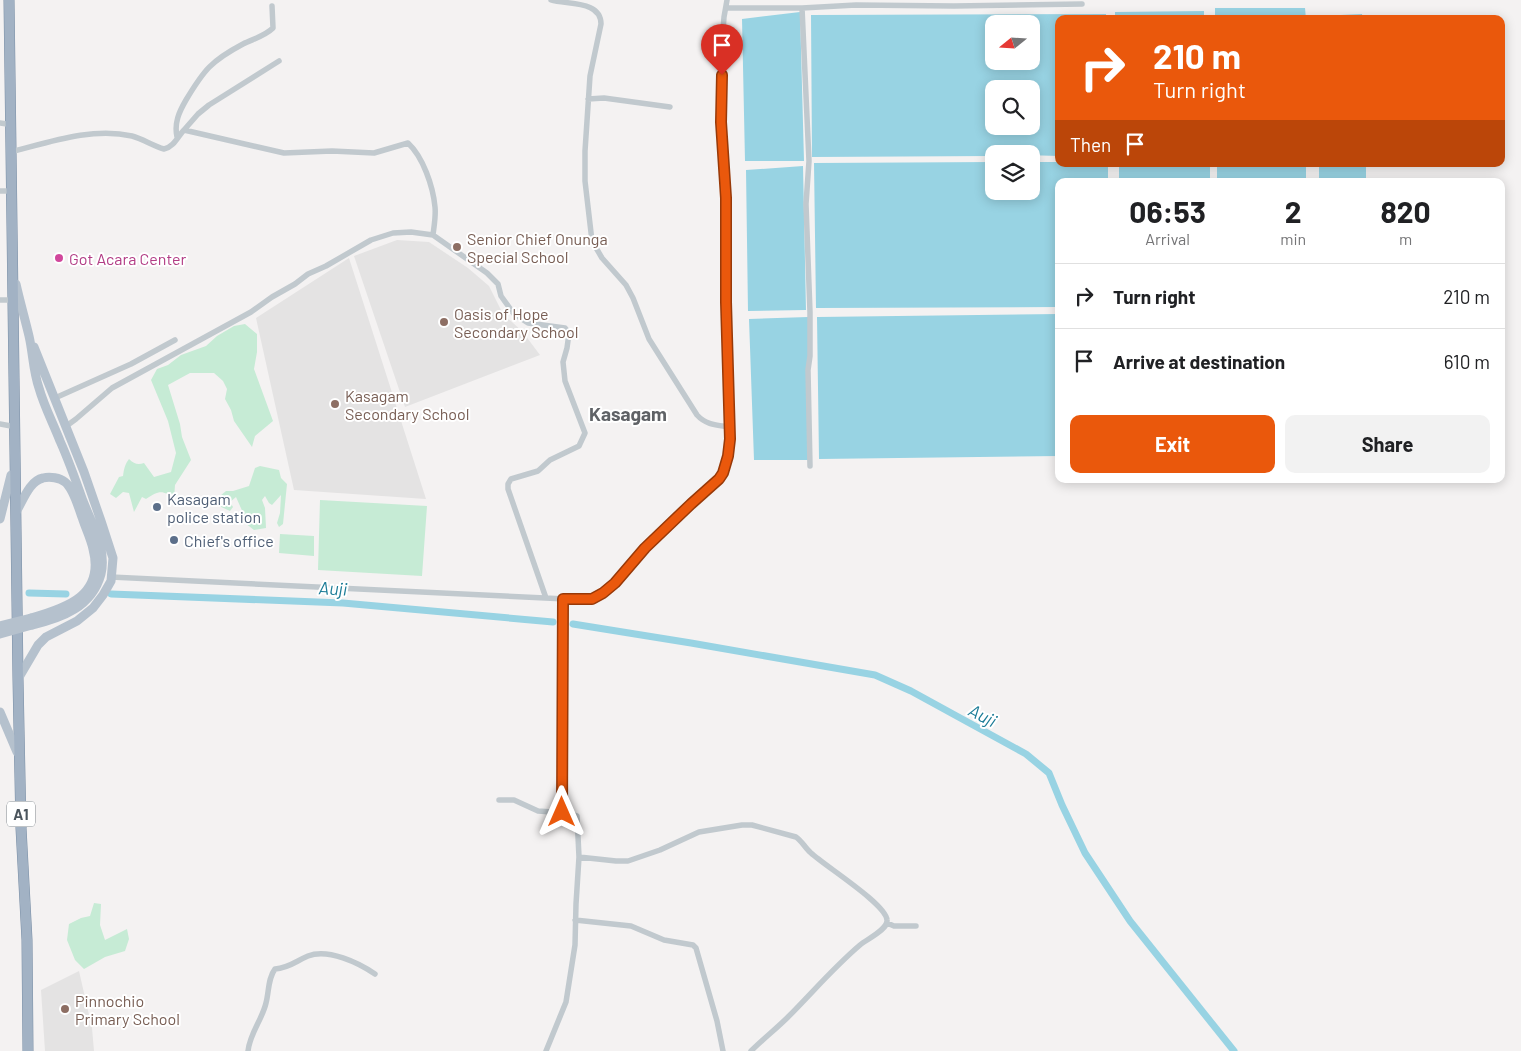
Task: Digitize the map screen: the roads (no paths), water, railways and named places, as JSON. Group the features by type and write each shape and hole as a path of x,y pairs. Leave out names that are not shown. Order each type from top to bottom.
{"highway":[{"name":"A1","path":"7,0 3,32 4,300 11,426 14,645 27,1051"},
{"name":"A1","path":"7,0 11,152 11,264 14,320 18,679 27,940 27,1051"}],"main road":[{"path":"11,264 29,336 102,521 113,558 111,581 93,608 78,621 46,637 38,645 18,679"},
{"path":"0,626 50,621 76,608 89,598 97,585 101,573 102,561 97,534 39,388 32,362 29,336"},
{"path":"0,520 12,475"},
{"path":"0,634 73,603 86,591 93,580 95,568 93,548 72,493 65,482 49,477 41,478 30,488 16,512"},
{"path":"0,712 17,752"}],"street":[{"path":"551,0 594,9 601,18 602,24 590,76 585,151 585,181 592,241 602,258 626,285 634,298 649,339 697,415 702,421 730,427"},
{"path":"112,577 587,600 603,593 615,583 645,548 719,479 723,473 728,456 730,427 726,302 726,198 721,122 722,44 727,0"},
{"path":"726,8 802,8 856,4 954,6 1082,4"},
{"path":"177,137 175,128 180,114 202,74 220,57 266,34 273,28 272,6"},
{"path":"802,8 809,162 806,204 810,312 808,370 810,466"},
{"path":"11,152 68,137 108,134 133,136 164,149 172,146 177,137 209,105 279,60"},
{"path":"588,99 604,98 670,107"},
{"path":"184,130 284,153 332,151 366,154 408,142 414,149 428,175 435,208 433,235"},
{"path":"65,427 112,388 251,312 308,274 326,266 371,240 393,232 433,235 491,277 498,284 501,296 514,314 528,323 565,328 568,333 567,348 563,362 565,381 585,433 580,446 550,460 538,471 511,479 508,484 508,489 546,598"},
{"path":"55,398 130,364 175,340"},
{"path":"0,424 11,426"},
{"path":"562,812 563,599"},
{"path":"499,800 514,800 538,810 562,812 577,816 579,857 575,945 566,1002 546,1051"},
{"path":"579,857 628,861 660,850 699,832 752,825 789,834 801,840 811,853 854,885 878,906 885,914 887,923 883,929 847,956 788,1017 751,1051"},
{"path":"575,920 631,926 664,940 696,948 723,1051"},
{"path":"887,923 894,926 916,926"},
{"path":"248,1051 251,1037 266,1003 271,975 275,969 288,967 308,956 319,954 347,959 375,974"}],"water":[{"path":"1215,8 1305,8 1306,15 1215,15"},
{"path":"1204,11 1204,15 1115,15 1115,12"},
{"path":"800,12 804,161 745,161 742,19"},
{"path":"1106,14 1055,15 1055,156 1040,155 1040,145 985,145 985,156 812,157 811,15"},
{"path":"985,162 985,200 1040,200 1040,162 1055,162 1055,167 1108,167 1108,178 1055,178 1055,307 816,308 814,163"},
{"path":"803,166 806,310 748,311 746,170"},
{"path":"1119,167 1210,167 1210,178 1119,178"},
{"path":"1217,167 1306,167 1306,178 1217,178"},
{"path":"1319,167 1366,167 1366,178 1319,178"},
{"path":"1055,314 1055,456 819,459 817,317"},
{"path":"808,317 808,460 754,460 749,319"}],"waterway":[{"path":"29,593 66,594"},
{"name":"Auji","path":"111,594 343,603 553,622"},
{"name":"Auji","path":"573,624 875,675 911,691 1026,754 1049,773 1085,853 1130,921 1234,1051"}],"place":[{"name":"Senior Chief Onunga Special School","path":"457,247"},
{"name":"Got Acara Center","path":"59,258"},
{"name":"Oasis of Hope Secondary School","path":"444,322"},
{"name":"Kasagam Secondary School","path":"335,404"},
{"name":"Kasagam police station","path":"157,507"},
{"name":"Chief's office","path":"174,540"},
{"name":"Pinnochio Primary School","path":"65,1009"}],"district":[{"name":"Kasagam","path":"628,413"}]}
